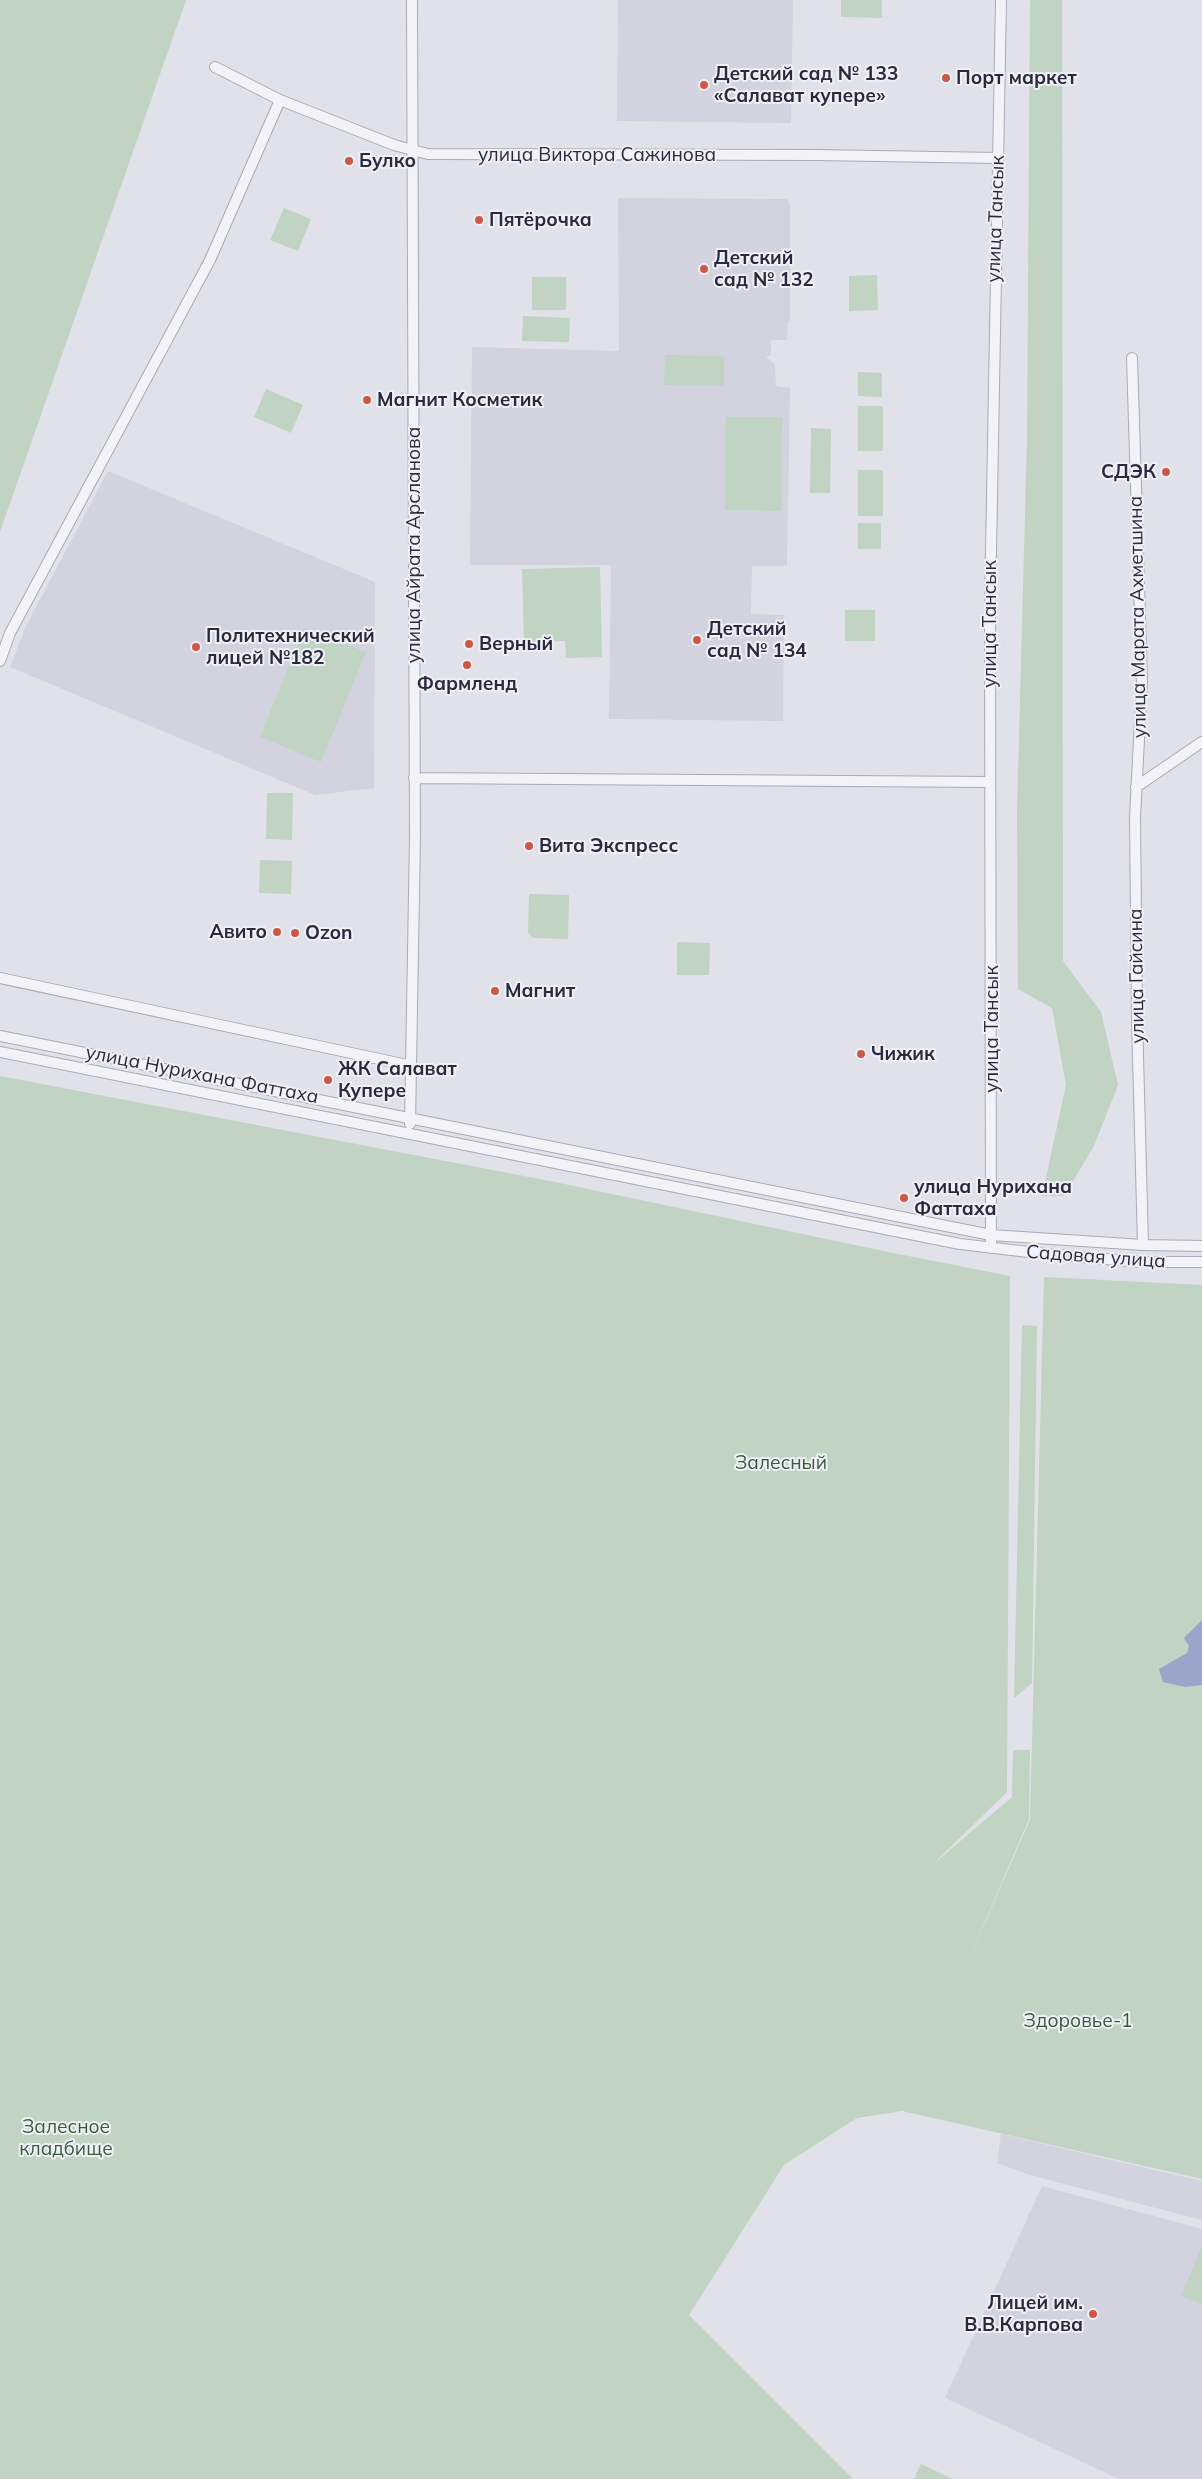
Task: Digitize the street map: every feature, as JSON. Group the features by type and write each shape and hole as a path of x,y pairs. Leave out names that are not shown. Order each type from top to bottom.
{"street":[{"name":"улица Айрата Арсланова","path":"409,1133 412,1066 414,778 415,333 412,0"},
{"name":"улица Тансык","path":"991,1248 991,498 1001,0"},
{"name":"улица Виктора Сажинова","path":"214,67 280,100 413,151 428,154 816,155 998,158"},
{"path":"0,661 10,633 210,260 280,100"},
{"name":"улица Марата Ахметшина","path":"1132,358 1142,693 1136,787"},
{"path":"1136,787 1202,742"},
{"path":"414,778 837,783 990,782"},
{"name":"улица Гайсина","path":"1136,787 1136,1018 1143,1246"},
{"path":"0,978 412,1066"},
{"name":"улица Нурихана Фаттаха","path":"0,1036 992,1235"},
{"name":"улица Нурихана Фаттаха","path":"0,1052 991,1248"},
{"name":"Садовая улица","path":"992,1235 1143,1246 1202,1246"},
{"name":"Садовая улица","path":"991,1248 1141,1262 1202,1262"}],"shaded area":[{"name":"Детский сад № 133 «Салават купере»","path":"618,0 793,0 791,123 617,121"},
{"path":"618,198 787,199 790,206 790,321 788,322 787,340 771,340 771,355 766,357 775,365 776,386 790,388 787,566 752,566 751,614 784,615 783,721 609,719 611,565 470,565 472,347 619,351"},
{"name":"Политехнический лицей №182","path":"108,471 375,582 374,788 315,795 10,667 26,626"},
{"path":"1001,2134 1202,2181 1202,2220 1030,2175 997,2163"},
{"name":"Лицей им. В.В.Карпова","path":"1042,2186 1202,2229 1202,2479 1119,2479 945,2398"}],"green space":[{"path":"0,0 186,0 0,532"},
{"path":"841,0 882,0 882,18 841,17"},
{"path":"1030,0 1062,0 1063,961 1101,1012 1118,1085 1094,1146 1064,1196 1042,1196 1066,1085 1052,1008 1018,989 1017,812 1027,439"},
{"path":"284,208 311,219 298,251 270,240"},
{"path":"877,275 878,310 849,311 849,276"},
{"path":"532,277 566,277 566,310 532,310"},
{"path":"523,316 570,318 569,342 522,341"},
{"path":"665,355 724,356 724,386 664,385"},
{"path":"858,372 882,373 882,397 858,396"},
{"path":"266,389 303,405 291,433 254,417"},
{"path":"858,406 883,406 883,451 858,451"},
{"path":"726,417 782,417 781,511 725,510"},
{"path":"811,428 831,429 830,493 810,493"},
{"path":"858,470 883,470 883,516 858,516"},
{"path":"858,523 881,523 881,549 858,549"},
{"path":"600,567 602,657 566,658 565,641 524,642 522,569"},
{"path":"845,610 875,610 875,641 845,641"},
{"path":"304,628 366,652 321,762 260,737"},
{"path":"267,793 293,793 292,840 266,839"},
{"path":"260,860 292,861 291,894 259,893"},
{"path":"529,894 569,895 568,939 533,938 528,933"},
{"path":"677,942 710,943 709,975 677,975"},
{"path":"0,1076 550,1181 1010,1276 1007,1792 931,1866 1012,1797 1013,1750 1030,1750 1029,1819 961,1977 1030,1820 1044,1277 1202,1285 1202,2179 902,2111 857,2118 784,2165 689,2315 853,2479 0,2479"},
{"path":"1022,1325 1037,1326 1032,1683 1014,1698"},
{"path":"1202,2246 1202,2305 1181,2296"},
{"path":"921,2464 953,2479 914,2479"}],"water":[{"path":"1202,1620 1202,1685 1185,1687 1163,1682 1159,1669 1187,1653 1189,1646 1184,1638"}],"place":[{"name":"Порт маркет","path":"946,78"},
{"name":"Детский сад № 133 «Салават купере»","path":"704,85"},
{"name":"Булко","path":"349,161"},
{"name":"Пятёрочка","path":"479,220"},
{"name":"Детский сад № 132","path":"704,269"},
{"name":"Магнит Косметик","path":"367,400"},
{"name":"СДЭК","path":"1166,472"},
{"name":"Детский сад № 134","path":"697,640"},
{"name":"Верный","path":"469,644"},
{"name":"Политехнический лицей №182","path":"196,647"},
{"name":"Фармленд","path":"467,665"},
{"name":"Вита Экспресс","path":"529,846"},
{"name":"Авито","path":"277,932"},
{"name":"Ozon","path":"295,933"},
{"name":"Магнит","path":"495,991"},
{"name":"Чижик","path":"861,1054"},
{"name":"ЖК Салават Купере","path":"328,1080"},
{"name":"улица Нурихана Фаттаха","path":"904,1198"},
{"name":"Лицей им. В.В.Карпова","path":"1093,2314"}],"park label":[{"name":"Залесный","path":"781,1463"},
{"name":"Здоровье-1","path":"1078,2021"},
{"name":"Залесное кладбище","path":"66,2138"}]}
